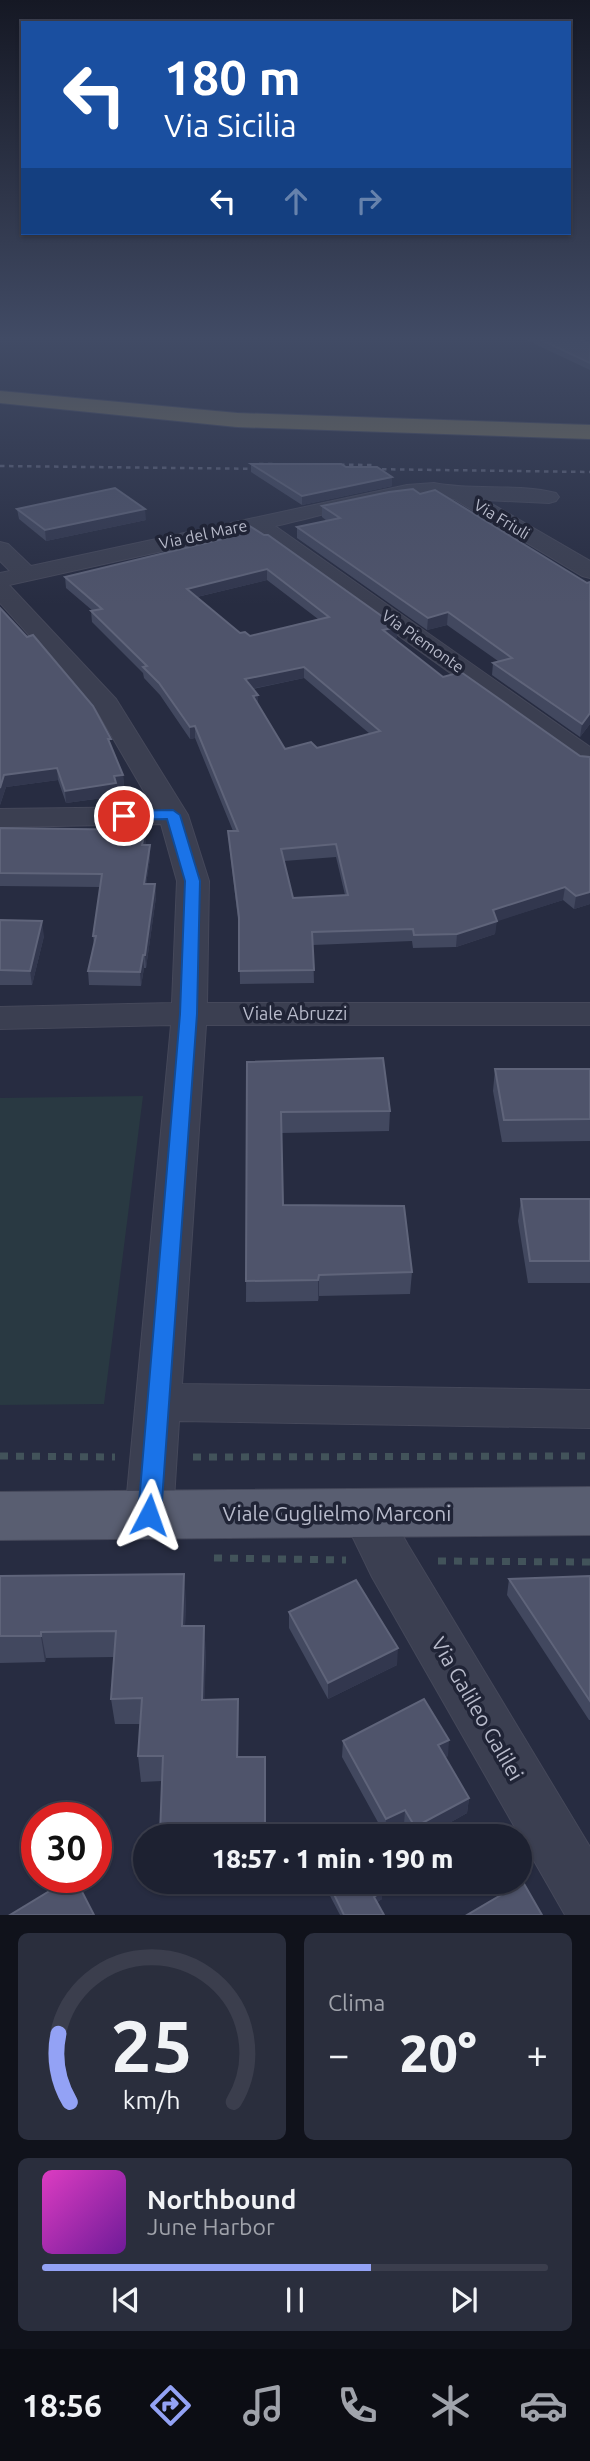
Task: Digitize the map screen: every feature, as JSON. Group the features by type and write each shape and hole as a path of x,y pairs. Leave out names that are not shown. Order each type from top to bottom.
{"highway":[{"path":"194,426 395,439 590,442"},
{"path":"424,426 590,432"}],"main road":[{"name":"Viale Guglielmo Marconi","path":"0,1517 149,1515 378,1538 590,1511"}],"street":[{"name":"Via Friuli","path":"417,487 460,494 590,571"},
{"name":"Via del Mare","path":"0,580 417,487"},
{"path":"460,494 549,497"},
{"name":"Via Piemonte","path":"256,523 590,760"},
{"path":"0,549 27,575"},
{"path":"0,589 107,705 173,815 193,881 189,1014 149,1515"},
{"path":"0,818 173,815"},
{"name":"Viale Abruzzi","path":"0,1018 189,1014 590,1014"},
{"path":"158,1402 590,1409"},
{"name":"Via Galileo Galilei","path":"378,1538 590,1902"}],"path":[{"path":"0,1456 590,1456"},
{"path":"209,1558 378,1538 590,1562"}],"shaded area":[{"path":"143,1096 104,1404 0,1405 0,1098"}],"building":[{"path":"251,464 341,464 346,467 377,467 392,477 302,496"},
{"path":"115,488 145,509 45,530 17,509"},
{"path":"413,489 420,494 435,490 587,583 590,582 590,713 582,724 493,663 512,658 448,612 428,618 297,527 340,518 322,506"},
{"path":"248,525 268,535 397,627 383,630 443,677 461,672 580,756 590,757 590,892 576,896 565,887 493,910 497,921 457,934 414,935 413,929 312,932 314,970 239,971 239,917 228,831 238,831 195,726 190,727 159,683 143,667 147,666 91,611 102,609 65,577 231,537 229,529","holes":["267,569 329,617 250,636 245,632 240,633 187,589","304,667 380,731 317,748 311,742 285,749 253,696 258,695 245,679","336,844 348,895 293,898 281,849"]},
{"path":"0,608 27,637 33,635 93,706 111,739 108,739 123,775 114,776 116,783 65,791 57,768 4,775 0,788"},
{"path":"0,828 145,830 142,845 150,845 144,884 155,884 140,972 88,971 96,936 93,936 102,874 0,873"},
{"path":"0,920 42,921 30,971 0,970"},
{"path":"383,1058 390,1111 281,1112 283,1205 404,1206 412,1272 319,1275 318,1280 246,1281 247,1062"},
{"path":"495,1069 590,1069 590,1119 504,1120"},
{"path":"521,1199 590,1199 590,1261 530,1261"},
{"path":"184,1574 182,1626 204,1626 202,1700 238,1699 237,1757 265,1757 265,1824 160,1824 163,1756 138,1756 142,1698 111,1699 116,1631 41,1632 41,1636 0,1636 0,1576"},
{"path":"590,1576 590,1701 509,1579"},
{"path":"356,1580 398,1648 328,1683 289,1612"},
{"path":"424,1699 449,1740 438,1745 469,1798 421,1824 413,1824 405,1810 386,1819 343,1741"},
{"path":"46,1893 83,1893 94,1915 10,1915"},
{"path":"334,1894 378,1894 374,1897 384,1915 344,1915"},
{"path":"503,1894 530,1894 542,1915 467,1915"}],"railway":[{"path":"259,464 374,465"},
{"path":"0,466 269,469"},
{"path":"364,469 590,472"}],"route":[{"path":"124,816 173,815 193,881 189,1014 149,1515"}]}
